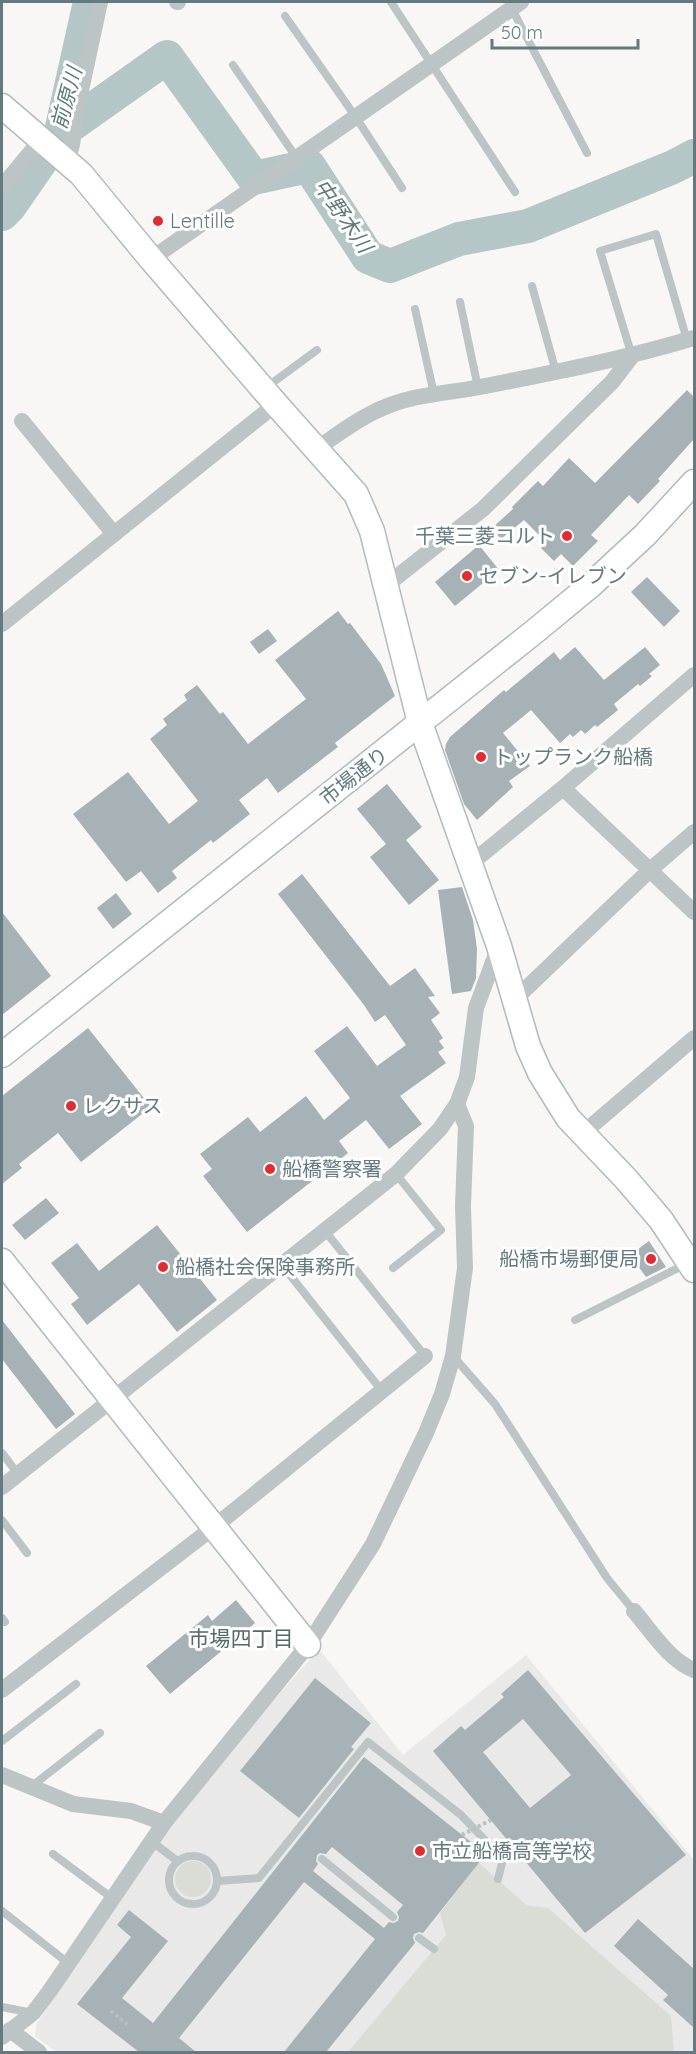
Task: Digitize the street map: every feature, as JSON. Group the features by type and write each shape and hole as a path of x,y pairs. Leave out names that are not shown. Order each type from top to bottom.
{"street":[{"path":"2,188 53,151 72,145 100,2"},
{"path":"151,259 432,64 513,4"},
{"path":"2,106 81,174 269,397 356,494 372,531 384,587 420,723 500,946 528,1046 540,1073 564,1111 582,1134 626,1179 661,1220 692,1266"},
{"path":"316,449 366,416 392,404 632,356 691,339"},
{"path":"384,587 483,509 612,382 632,356"},
{"path":"2,624 114,534 269,397"},
{"path":"22,421 114,534"},
{"name":"市場通り","path":"2,1055 591,585 645,535 694,482"},
{"path":"470,864 563,788 694,675"},
{"path":"563,788 694,912"},
{"path":"514,1000 650,870 694,832"},
{"path":"2,1487 396,1174 440,1129 457,1104 467,1077 476,1008 500,946"},
{"path":"582,1134 692,1043"},
{"path":"39,2052 6,2034 33,2013 164,1823 308,1645 373,1544 426,1433 442,1394 453,1356 465,1268 463,1206 466,1126 457,1104"},
{"path":"2,1261 308,1645"},
{"path":"2,1690 214,1527 425,1356"},
{"path":"634,1611 671,1654 694,1670"},
{"path":"2,1775 73,1804 131,1811 164,1823"}],"lane":[{"path":"391,2 515,192"},
{"path":"513,4 587,153"},
{"path":"285,16 402,188"},
{"path":"233,66 296,157"},
{"path":"632,356 600,251 656,234 691,339"},
{"path":"532,285 556,372"},
{"path":"460,302 478,388"},
{"path":"415,309 434,394"},
{"path":"269,397 317,350"},
{"path":"393,1268 441,1230 396,1174"},
{"path":"325,1231 425,1356"},
{"path":"282,1265 381,1391"},
{"path":"575,1320 692,1266"},
{"path":"453,1356 495,1404 608,1578 634,1611"},
{"path":"2,1453 18,1474"},
{"path":"2,1520 27,1553"},
{"path":"2,1741 76,1684"},
{"path":"32,1787 100,1733"},
{"path":"218,1881 259,1878 296,1838 368,1742 461,1815 503,1859 498,1879"},
{"path":"151,1841 176,1860"},
{"path":"53,1854 112,1898"},
{"path":"195,1854 212,1863 218,1881 209,1899 191,1905 173,1896 168,1878 176,1860 195,1854"},
{"path":"322,1859 393,1917"},
{"path":"2,1911 68,1963"},
{"path":"419,1938 434,1949"},
{"path":"2,2007 33,2013"}],"path":[{"path":"462,1835 491,1820"},
{"path":"111,2011 129,2026"}],"shaded area":[{"name":"市立船橋高等学校","path":"319,1649 403,1755 526,1655 694,1860 694,2052 56,2052 35,2036 37,2023 157,1845 257,1719"},
{"path":"193,1861 206,1866 211,1879 206,1892 193,1897 180,1892 175,1879 180,1866"},
{"path":"479,1863 526,1905 548,1908 671,2016 674,2052 348,2052 446,1935 440,1913"}],"building":[{"path":"687,390 694,397 694,439 638,504 629,495 591,535 598,541 573,566 561,554 554,561 541,548 546,542 524,520 501,539 492,528 538,481 543,486 569,458 595,483"},
{"path":"479,545 499,570 455,606 435,582"},
{"path":"647,577 680,611 664,627 631,592"},
{"path":"338,611 381,664 395,696 335,743 338,747 278,793 267,778 239,800 250,814 213,843 211,840 172,871 177,878 158,893 141,871 126,882 73,814 128,772 169,824 198,801 150,739 167,725 163,719 187,700 184,695 197,685 220,714 223,712 248,744 306,699 275,660"},
{"path":"268,629 277,641 259,654 250,642"},
{"path":"575,647 604,680 645,647 660,665 649,674 652,676 640,686 638,684 614,704 618,710 585,734 581,730 573,737 570,734 560,743 531,710 503,733 530,766 509,781 513,787 477,820 464,804 445,750 446,744 450,737 504,690 506,692 554,652 560,660"},
{"path":"387,784 422,827 406,840 439,880 409,905 370,857 386,844 357,809"},
{"path":"302,874 390,986 415,968 435,996 428,997 440,1013 431,1020 443,1038 439,1041 444,1048 438,1052 446,1063 400,1096 422,1124 389,1149 366,1120 339,1141 348,1153 247,1232 203,1176 212,1169 200,1154 248,1117 260,1132 306,1096 324,1120 350,1098 314,1051 347,1026 377,1066 406,1045 385,1015 375,1022 278,894"},
{"path":"462,887 473,920 477,949 476,978 471,991 452,994 438,890"},
{"path":"116,893 132,914 113,929 97,908"},
{"path":"2,912 51,976 2,1015"},
{"path":"88,1028 151,1107 81,1162 58,1133 19,1164 22,1168 2,1184 2,1096"},
{"path":"46,1198 59,1213 25,1240 12,1225"},
{"path":"157,1225 217,1300 177,1332 139,1284 87,1325 71,1304 79,1298 51,1263 77,1243 99,1271"},
{"path":"649,1241 666,1267 646,1277 630,1255"},
{"path":"2,1320 75,1414 56,1429 2,1359"},
{"path":"236,1600 255,1623 170,1694 146,1666 208,1615 212,1621"},
{"path":"528,1670 686,1855 585,1933 433,1751 461,1726 465,1730 504,1697 501,1694","holes":["523,1719 571,1775 530,1808 483,1752"]},
{"path":"315,1678 371,1723 351,1747 354,1749 299,1818 240,1771"},
{"path":"364,1757 486,1854 423,1933 414,1934 415,1943 326,2052 284,2052 375,1939 304,1882 179,2038 196,2052 139,2052 77,2004 131,1937 117,1925 129,1910 168,1941 122,1998 153,2023","holes":["332,1847 403,1905 397,1912 398,1921 389,1922 384,1928 313,1871 318,1864 317,1855 326,1854"]},
{"path":"638,1919 694,1969 694,2028 663,2000 668,1995 614,1946"}],"waterway":[{"name":"前原川","path":"2,214 61,132 90,2"},
{"name":"中野木川","path":"61,132 167,57 254,178 309,166 368,257 390,266 459,239 528,226 673,167 694,156"}],"place":[{"name":"Lentille","path":"158,221"},
{"name":"千葉三菱コルト","path":"567,536"},
{"name":"セブン-イレブン","path":"467,576"},
{"name":"トップランク船橋","path":"481,757"},
{"name":"レクサス","path":"71,1106"},
{"name":"船橋警察署","path":"270,1169"},
{"name":"船橋市場郵便局","path":"651,1259"},
{"name":"船橋社会保険事務所","path":"163,1267"},
{"name":"市立船橋高等学校","path":"420,1851"}],"district":[{"name":"市場四丁目","path":"241,1639"}]}
